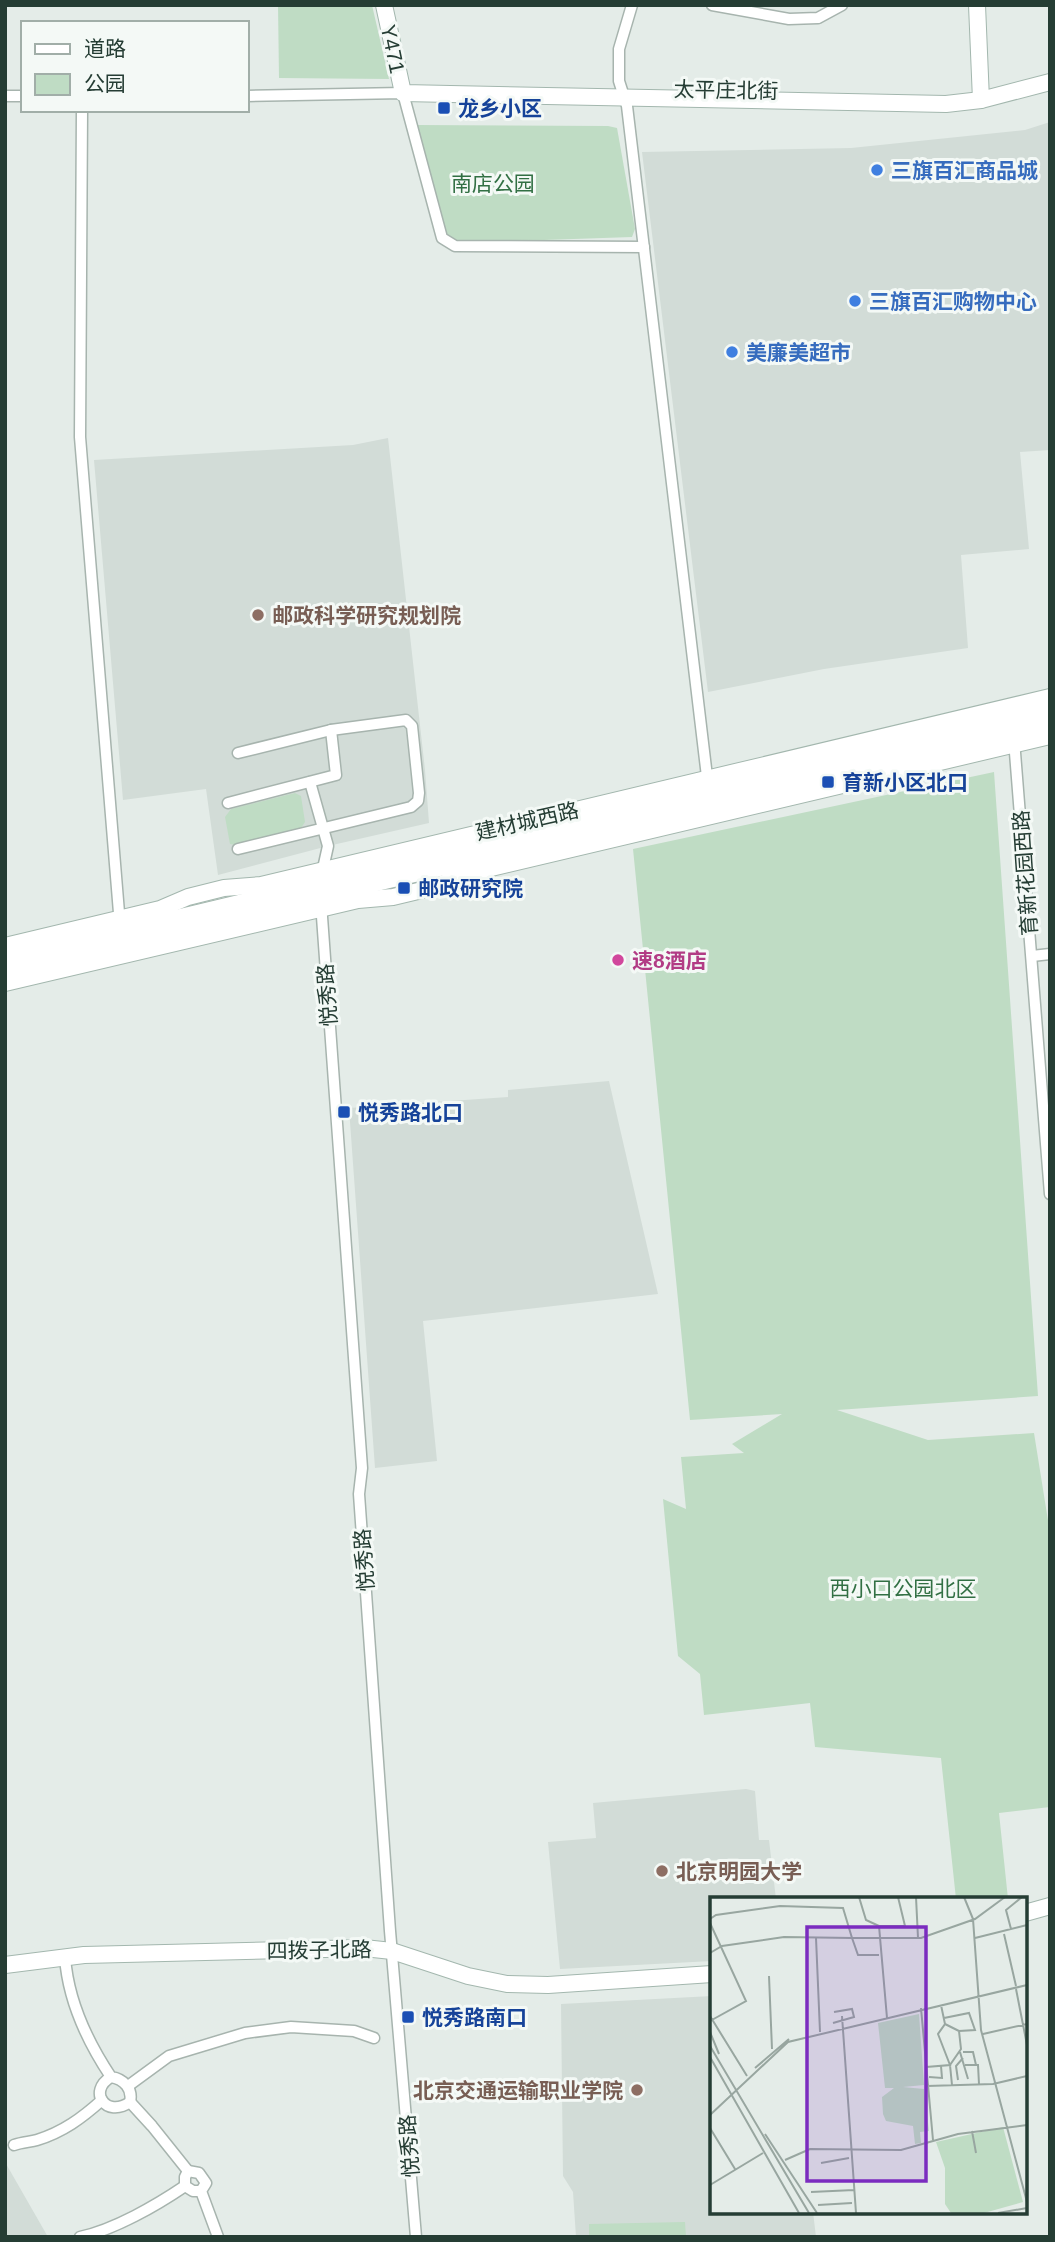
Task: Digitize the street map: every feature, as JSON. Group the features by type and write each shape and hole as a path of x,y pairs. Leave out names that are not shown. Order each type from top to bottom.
{"main road":[{"name":"Y471","path":"384,5 402,88"},
{"path":"977,5 981,95"},
{"name":"太平庄北街","path":"981,95 1050,72"},
{"name":"太平庄北街","path":"402,88 935,104 1050,82"},
{"name":"建材城西路","path":"5,971 709,791 1050,697"},
{"name":"建材城西路","path":"1012,732 1050,709"},
{"name":"建材城西路","path":"5,983 321,890 358,900 393,897 435,887 466,874 625,836 1050,723"},
{"name":"建材城西路","path":"5,946 321,890 570,837 709,791 1012,732 1050,736"},
{"path":"570,837 625,836"},
{"name":"建材城西路","path":"5,959 120,925"},
{"path":"1027,1912 1050,1906"},
{"name":"四拨子北路","path":"5,1965 65,1956 364,1948 392,1951 468,1976 508,1984 710,1975"}],"street":[{"path":"632,5 619,48 623,93 709,791"},
{"path":"712,5 789,19 818,18 842,5"},
{"name":"太平庄北街","path":"248,96 402,88"},
{"path":"402,88 442,238 455,247 644,247"},
{"path":"82,112 80,438 120,925"},
{"path":"238,849 411,807 418,801 412,726 406,720 331,730 239,753"},
{"path":"228,803 336,775 331,730"},
{"name":"育新花园西路","path":"1012,732 1050,1194"},
{"name":"悦秀路","path":"310,782 328,846 321,890 362,1468 359,1494 416,2237"},
{"path":"1032,956 1050,954"},
{"path":"65,1956 74,2005 97,2056 111,2077"},
{"path":"128,2086 169,2056 245,2033 291,2027 354,2031 374,2038"},
{"path":"111,2077 119,2078 128,2086 130,2102 123,2107 107,2106 102,2101 99,2091 103,2081 111,2077"},
{"path":"15,2145 37,2140 68,2127 102,2101"},
{"path":"130,2102 188,2171 199,2173 205,2183 201,2191 218,2237"},
{"path":"188,2171 185,2177 186,2186 193,2191 201,2191"},
{"path":"80,2237 127,2219 186,2186"}],"shaded area":[{"name":"三旗百汇购物中心","path":"1050,122 1050,450 1020,452 1029,549 961,555 968,648 824,669 708,692 642,152 851,148 1025,130"},
{"name":"邮政科学研究规划院","path":"388,438 429,823 218,875 206,789 123,800 94,460 353,445"},
{"path":"609,1081 658,1294 423,1321 437,1461 375,1468 349,1108 508,1097 508,1090"},
{"name":"北京明园大学","path":"746,1789 755,1791 759,1840 769,1840 776,1897 710,1897 710,1961 560,1969 548,1842 596,1838 593,1803"},
{"name":"北京交通运输职业学院","path":"710,1996 710,2214 813,2214 816,2237 576,2237 573,2192 563,2176 561,2004"},
{"path":"5,2162 48,2237 5,2237"}],"green space":[{"path":"278,5 372,5 389,79 279,78"},
{"name":"南店公园","path":"417,125 617,128 635,229 632,237 458,243 446,237"},
{"name":"西小口公园北区","path":"994,772 1038,1396 837,1410 928,1440 1034,1433 1050,1533 1050,1807 999,1813 1008,1897 956,1897 941,1758 815,1747 810,1703 704,1715 700,1674 678,1656 663,1499 686,1509 681,1457 744,1453 732,1444 782,1414 690,1420 633,849"},
{"path":"295,793 301,796 305,822 301,828 230,844 225,817 231,809"},
{"path":"685,2222 686,2237 589,2237 589,2224"}],"place":[{"name":"龙乡小区","path":"444,108"},
{"name":"三旗百汇商品城","path":"877,170"},
{"name":"三旗百汇购物中心","path":"855,301"},
{"name":"美廉美超市","path":"732,352"},
{"name":"邮政科学研究规划院","path":"258,615"},
{"name":"育新小区北口","path":"828,782"},
{"name":"邮政研究院","path":"404,888"},
{"name":"速8酒店","path":"618,960"},
{"name":"悦秀路北口","path":"344,1112"},
{"name":"北京明园大学","path":"662,1871"},
{"name":"悦秀路南口","path":"408,2017"},
{"name":"北京交通运输职业学院","path":"637,2090"}]}
